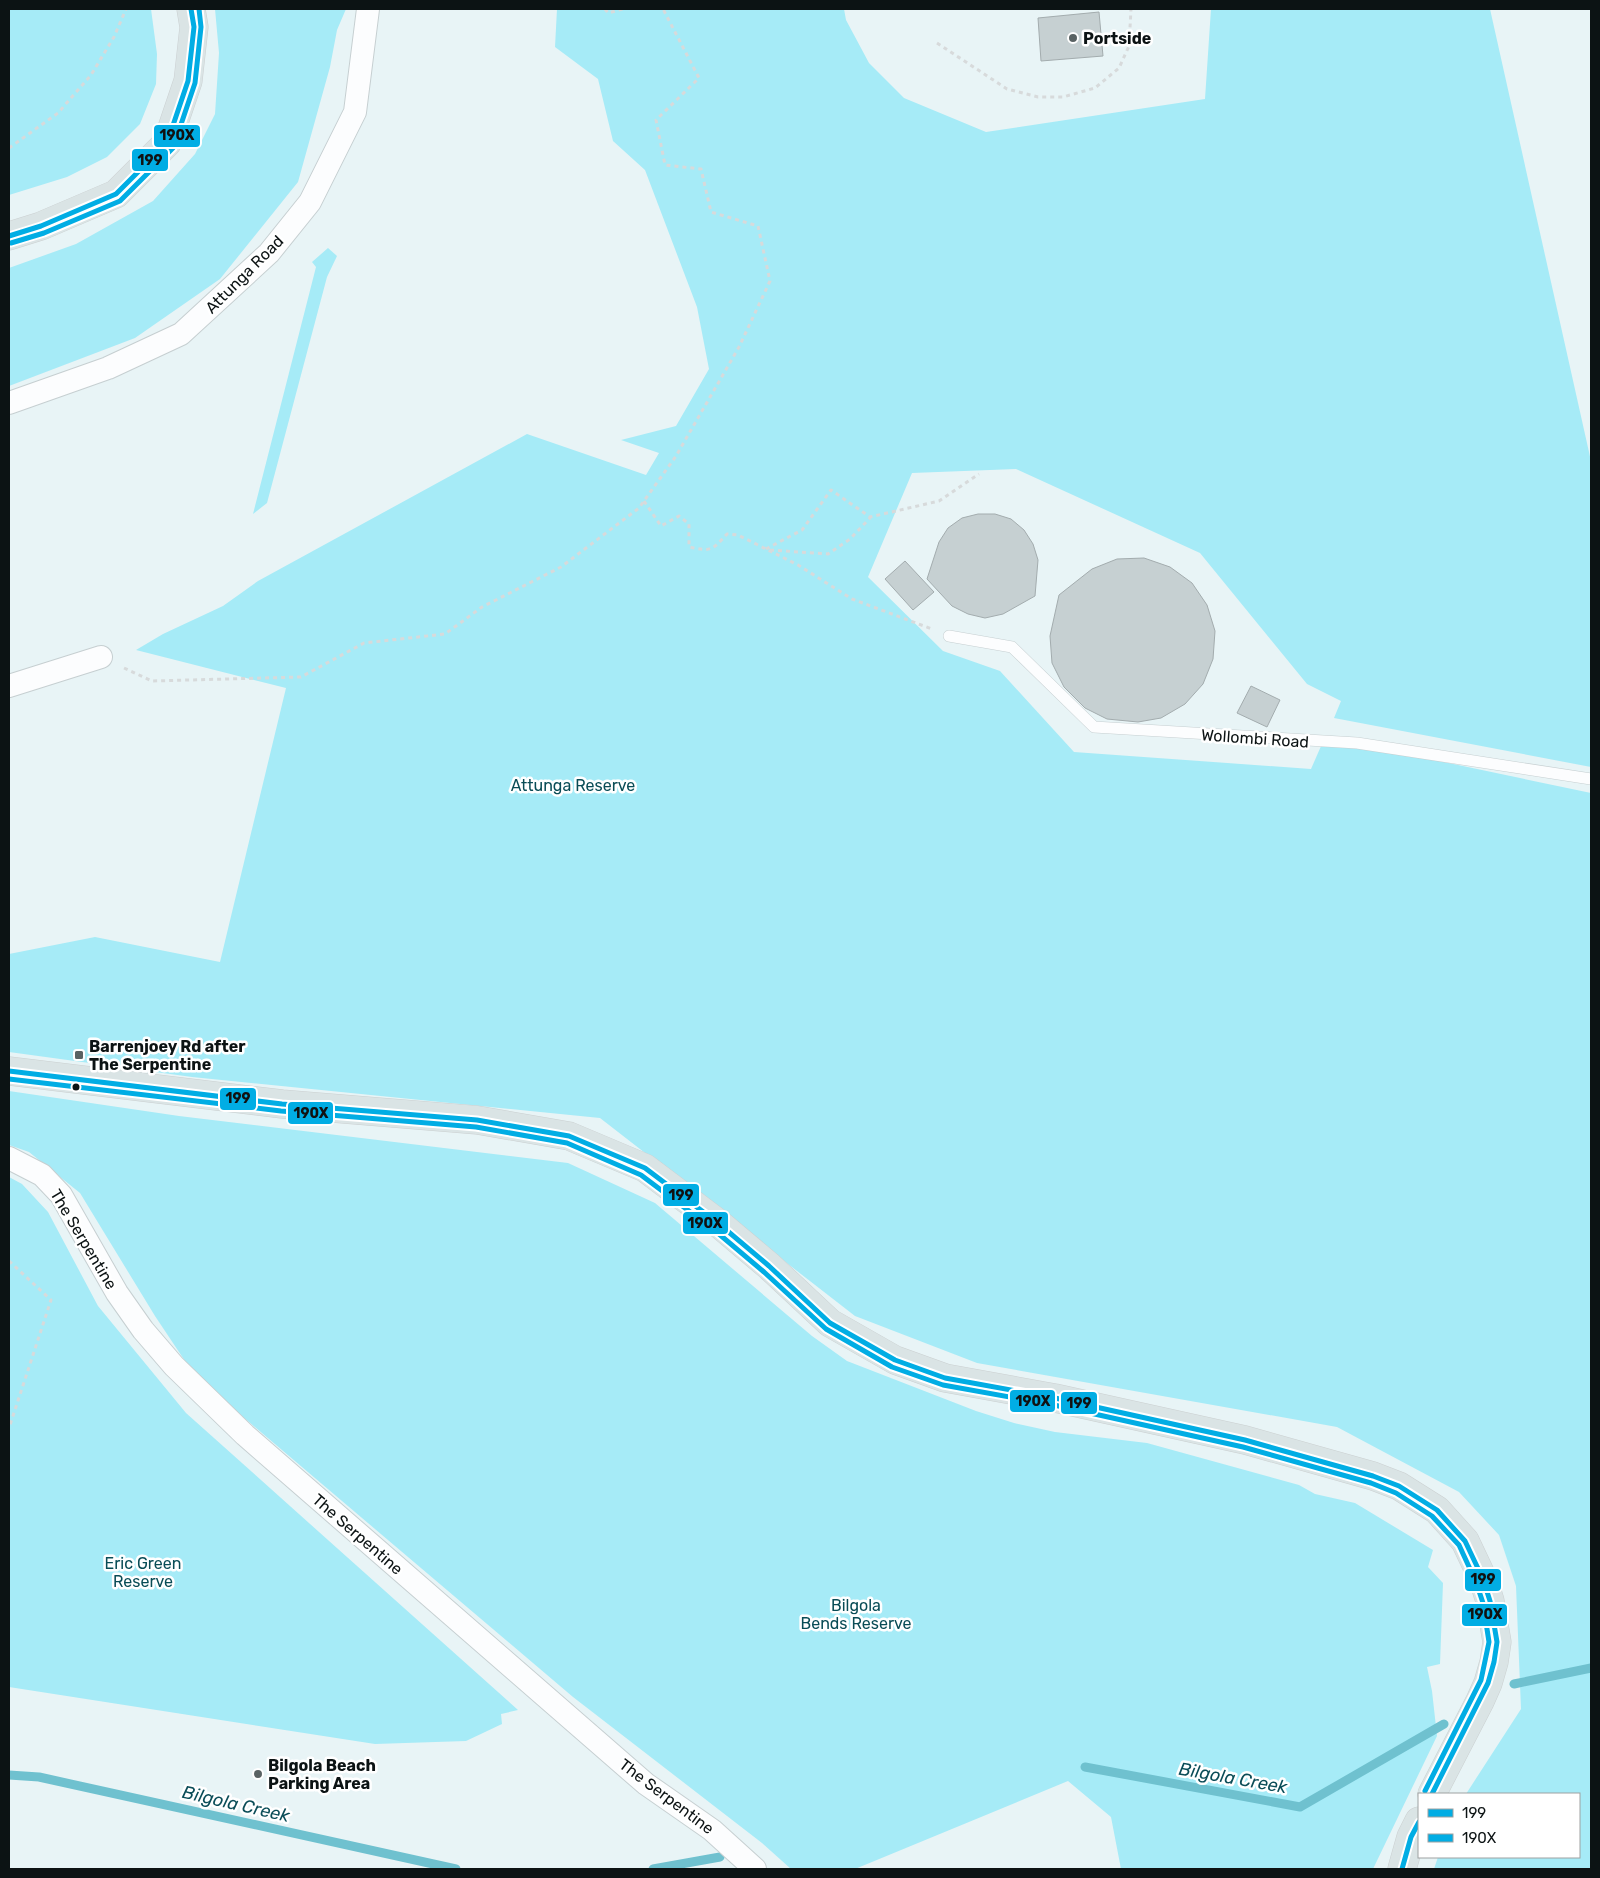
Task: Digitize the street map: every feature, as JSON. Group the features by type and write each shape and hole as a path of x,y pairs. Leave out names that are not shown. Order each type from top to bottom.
{"main road":[{"path":"9,236 41,226 116,194 167,143 188,82 194,27 191,9"},
{"path":"9,1071 282,1104 476,1120 569,1136 644,1168 718,1223 830,1323 894,1360 945,1378 1055,1398 1245,1440 1373,1476 1399,1486 1437,1510 1466,1541 1483,1579 1490,1601 1497,1642 1494,1662 1483,1695 1433,1793"},
{"path":"1402,1869 1411,1837 1418,1823"}],"street":[{"name":"Attunga Road","path":"9,403 108,368 181,334 269,253 310,202 355,112 368,9"},
{"path":"9,686 100,657"},
{"name":"The Serpentine","path":"9,1158 42,1175 61,1195 117,1293 143,1330 174,1366 245,1435 646,1784 712,1830 755,1869"}],"lane":[{"name":"Wollombi Road","path":"949,636 1012,647 1094,727 1357,744 1591,779"}],"path":[{"path":"9,148 58,113 91,75 114,36 126,9"},
{"path":"605,9 608,13 623,9"},
{"path":"100,657 152,681 302,676 364,643 445,634 482,607 561,567 639,508 676,456 739,347 770,281 758,226 711,212 701,169 665,165 656,120 699,78 663,9"},
{"path":"937,43 1007,89 1038,97 1063,97 1094,88 1119,68 1129,46 1131,9"},
{"path":"766,550 828,554 850,539 870,518 939,501 979,474"},
{"path":"766,550 802,530 830,490 870,518"},
{"path":"644,501 661,526 679,516 689,524 689,547 704,550 716,547 727,534 738,535 798,565 852,598 949,636"},
{"path":"9,1261 51,1300 9,1428"}],"green space":[{"path":"9,9 151,9 157,54 156,84 140,124 107,157 67,177 9,195"},
{"path":"215,9 346,9 337,30 330,67 298,182 220,279 135,338 9,386 9,268 76,244 153,201 195,154 215,114 219,53"},
{"name":"Attunga Reserve","path":"557,9 844,9 846,20 869,63 904,98 986,132 1205,99 1211,9 1490,9 1591,461 1591,767 1334,718 1341,701 1307,684 1200,553 1016,469 912,473 868,577 943,651 1000,671 1074,752 1311,769 1325,737 1591,793 1591,1869 1434,1869 1438,1858 1580,1858 1580,1793 1467,1793 1521,1709 1516,1586 1499,1535 1459,1492 1337,1427 977,1363 855,1316 600,1118 192,1077 9,1052 9,954 95,937 220,962 286,688 136,650 163,634 223,606 258,581 527,434 646,475 659,453 621,440 676,426 709,369 697,307 645,170 613,141 598,79 555,47"},
{"path":"328,248 337,256 327,277 267,503 253,514 316,267 312,262"},
{"name":"Bilgola Bends Reserve","path":"9,1091 179,1116 568,1163 655,1203 812,1336 847,1361 976,1411 1014,1423 1055,1432 1147,1443 1299,1485 1315,1494 1355,1503 1433,1550 1428,1567 1443,1583 1440,1664 1427,1667 1432,1691 1437,1736 1373,1869 1121,1869 1111,1817 1068,1781 855,1869 791,1869 762,1843 573,1697 230,1406 187,1364 155,1316 80,1193 29,1152 9,1145"},
{"name":"Eric Green Reserve","path":"9,1177 22,1184 48,1212 98,1306 186,1413 518,1710 501,1714 502,1724 466,1741 375,1744 9,1687"}],"building":[{"path":"1099,12 1103,56 1041,61 1038,18"},
{"path":"978,514 995,514 1011,519 1024,530 1033,544 1038,560 1035,596 1003,614 985,618 968,614 952,606 927,579 939,542 948,528 962,518"},
{"path":"1144,558 1170,567 1192,583 1207,605 1215,631 1213,659 1203,684 1185,704 1161,718 1138,722 1107,719 1085,708 1064,687 1052,663 1050,636 1059,595 1092,569 1117,559"},
{"path":"905,561 934,592 913,610 885,579"},
{"path":"1251,686 1280,700 1267,727 1237,713"}],"waterway":[{"name":"Bilgola Creek","path":"1514,1684 1591,1668"},
{"name":"Bilgola Creek","path":"1085,1767 1300,1807 1444,1724"},
{"name":"Bilgola Creek","path":"9,1775 39,1777 456,1869"},
{"name":"Bilgola Creek","path":"653,1869 720,1857"}],"transit line":[{"name":"199","path":"9,236 41,226 116,194 167,143 188,81 194,27 191,9"},
{"name":"190X","path":"11,243 44,233 120,201 173,148 195,83 201,27 199,9"},
{"name":"199","path":"9,1071 282,1104 477,1120 569,1136 645,1168 718,1223 769,1266 830,1323 895,1360 945,1378 1055,1398 1245,1440 1373,1476 1399,1486 1437,1510 1465,1541 1483,1579 1490,1601 1497,1642 1488,1683 1433,1793"},
{"name":"190X","path":"9,1079 281,1111 476,1127 567,1143 641,1175 713,1229 764,1272 826,1329 892,1367 943,1385 1054,1405 1243,1447 1371,1483 1396,1493 1432,1516 1459,1545 1476,1582 1483,1603 1489,1642 1481,1680 1425,1791"},
{"name":"199","path":"1402,1869 1411,1837 1418,1824"}],"place":[{"name":"Portside","path":"1073,38"},
{"name":"Barrenjoey Rd after The Serpentine","path":"79,1055"},
{"name":"Bilgola Beach Parking Area","path":"258,1774"}]}
